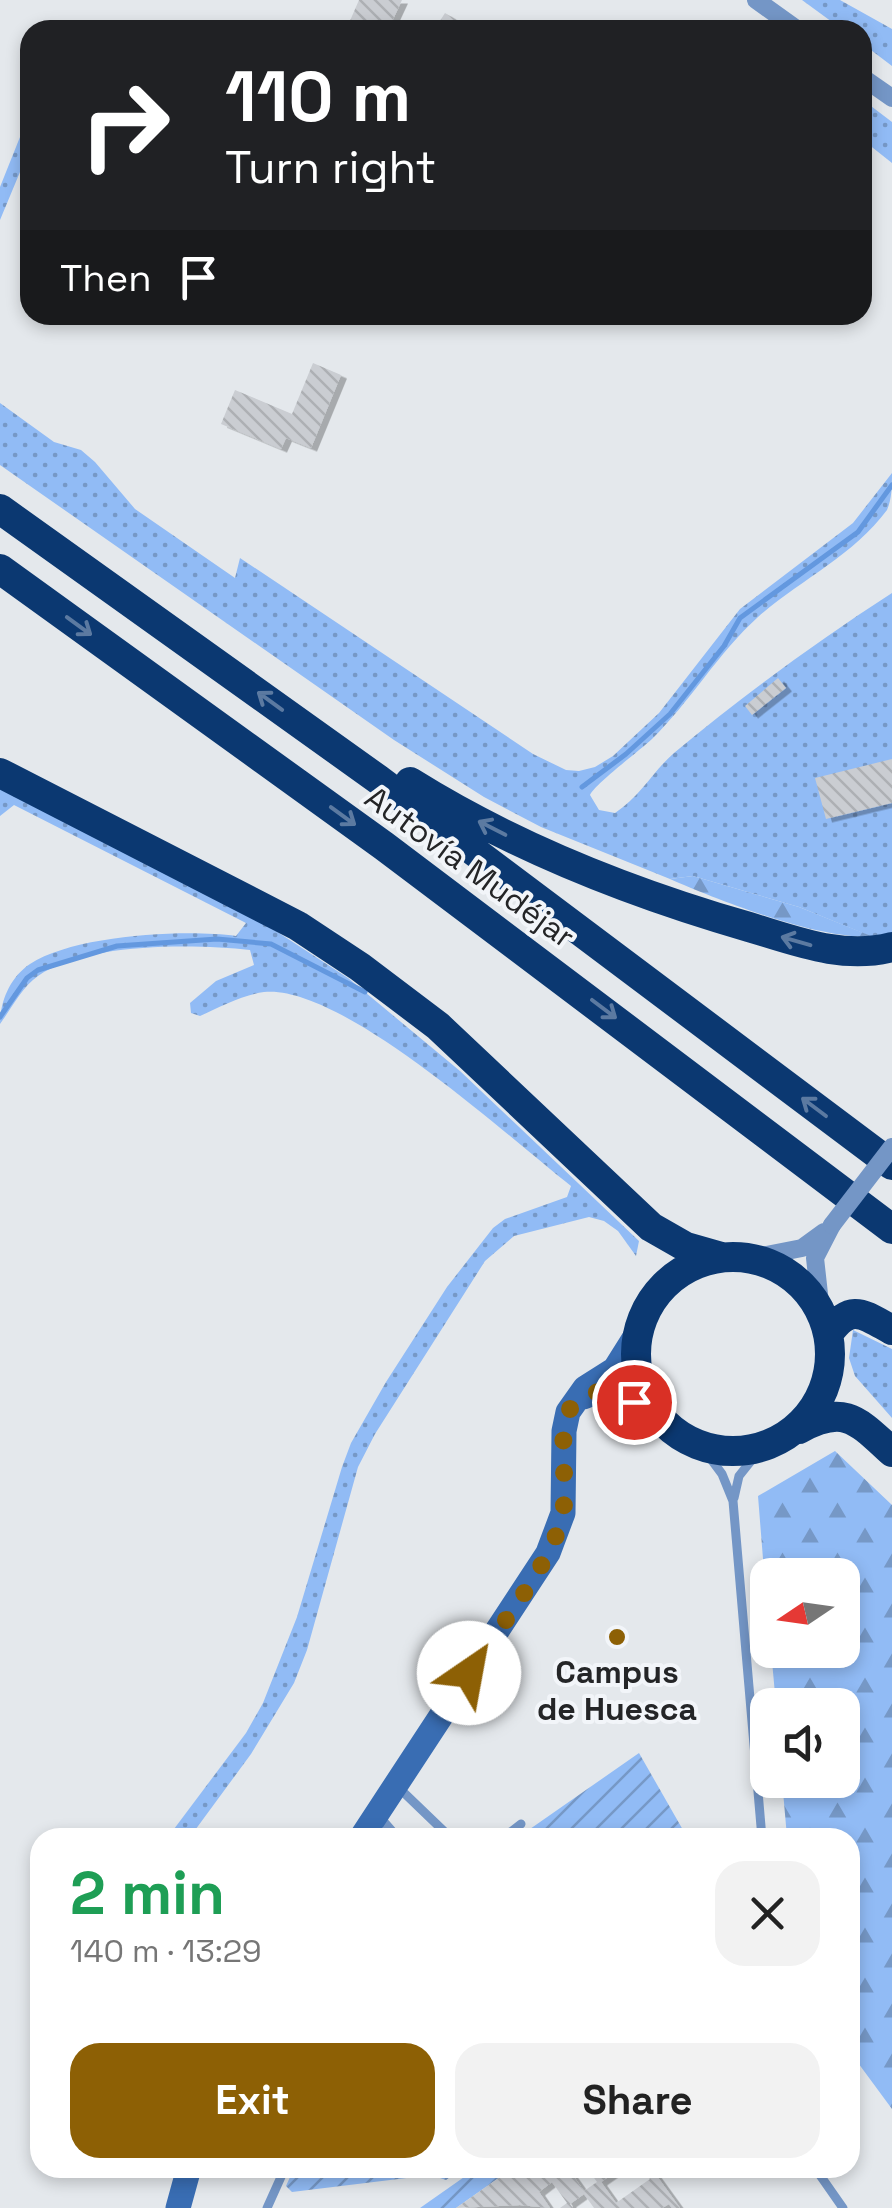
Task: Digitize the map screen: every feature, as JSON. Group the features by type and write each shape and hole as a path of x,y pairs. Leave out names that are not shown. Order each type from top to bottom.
{"highway":[{"name":"Autovía Mudéjar","path":"0,508 349,758 892,1166"},
{"name":"Autovía Mudéjar","path":"0,569 399,857 892,1229"},
{"path":"349,758 382,763 507,835 616,884 690,910 832,950 868,952 892,947"},
{"path":"0,773 298,926 360,966 438,1026 651,1227 686,1246 720,1257 751,1258 793,1276 826,1335 839,1385 892,1448"},
{"path":"651,1227 662,1259 660,1290"},
{"path":"720,1257 694,1264 660,1290 650,1303 637,1334 636,1361 641,1388 654,1412 673,1431 702,1446 732,1452 775,1441 819,1418 844,1416 863,1425 892,1448"},
{"path":"775,1441 817,1403 826,1335 838,1320 853,1313 892,1330"}],"street":[{"path":"756,0 784,20"},
{"path":"826,1335 815,1258 832,1225 892,1147"},
{"path":"751,1258 802,1248 832,1225"},
{"path":"367,1828 554,1541 563,1514 564,1431 572,1405 584,1388 615,1369 637,1334"},
{"path":"572,1405 594,1392 610,1389 626,1396 673,1431"},
{"path":"178,2208 186,2178"}],"lane":[{"path":"761,1828 734,1501 739,1476 775,1441"},
{"path":"702,1446 722,1474 734,1501"},
{"path":"394,1785 440,1828"},
{"path":"377,1812 390,1828"},
{"path":"516,1828 521,1824"},
{"path":"267,2208 280,2178"},
{"path":"821,2178 843,2208"}],"green space":[{"path":"802,0 840,0 892,29 892,66 872,51 872,20 829,20"},
{"path":"872,107 892,122 892,163 872,147"},
{"path":"20,137 20,172 0,220 0,187"},
{"path":"0,403 54,442 81,450 135,509 235,578 240,558 533,754 566,770 595,767 613,756 659,713 740,609 853,523 892,473 889,506 873,526 758,617 666,725 590,795 599,810 615,813 700,731 892,593 892,934 875,938 799,907 693,876 670,879 541,827 484,797 394,740 0,465"},
{"path":"0,786 259,920 348,978 460,1071 639,1241 636,1256 618,1231 589,1217 514,1236 485,1261 358,1467 307,1650 294,1683 251,1754 197,1828 175,1828 246,1733 263,1703 297,1617 351,1443 386,1382 447,1287 493,1228 505,1219 567,1197 571,1186 423,1068 336,1012 297,996 264,992 200,1016 191,1013 190,1003 216,981 254,965 250,950 141,948 84,957 38,976 0,1024 4,999 12,983 23,969 50,954 130,936 236,936 246,923 14,805 0,816"},
{"path":"693,876 799,907 871,936 799,926 670,879"},
{"path":"853,1330 892,1349 892,1418 855,1376 849,1358"},
{"path":"835,1451 892,1505 892,2109 860,2066 860,1828 786,1828 784,1798 860,1798 860,1688 774,1688 773,1668 860,1668 860,1558 763,1558 758,1496"},
{"path":"639,1753 682,1828 531,1828"},
{"path":"290,2178 406,2178 292,2192 286,2186"},
{"path":"463,2178 499,2178 456,2208 420,2208"}],"building":[{"path":"359,0 402,0 393,20 350,20"},
{"path":"313,363 341,375 311,448 286,438 281,449 221,424 235,390 292,414"},
{"path":"778,678 786,688 752,715 745,706"},
{"path":"892,759 892,803 826,819 815,778"},
{"path":"499,2178 575,2178 584,2191 597,2182 594,2178 607,2178 601,2182 616,2203 649,2178 658,2178 680,2208 669,2204 662,2208 594,2208 584,2194 570,2204 573,2208 560,2208 567,2203 552,2182 539,2192 550,2208 456,2208"}],"waterway":[{"path":"582,787 670,714 724,646 740,618 858,532 892,485"},
{"path":"0,1017 27,978 38,970 117,946 217,939 271,944 365,992"}],"place":[{"name":"Campus de Huesca","path":"617,1637"}],"route":[{"path":"469,1673 548,1553 560,1526 566,1485 564,1431 572,1405 603,1389 618,1391 634,1402"}]}
